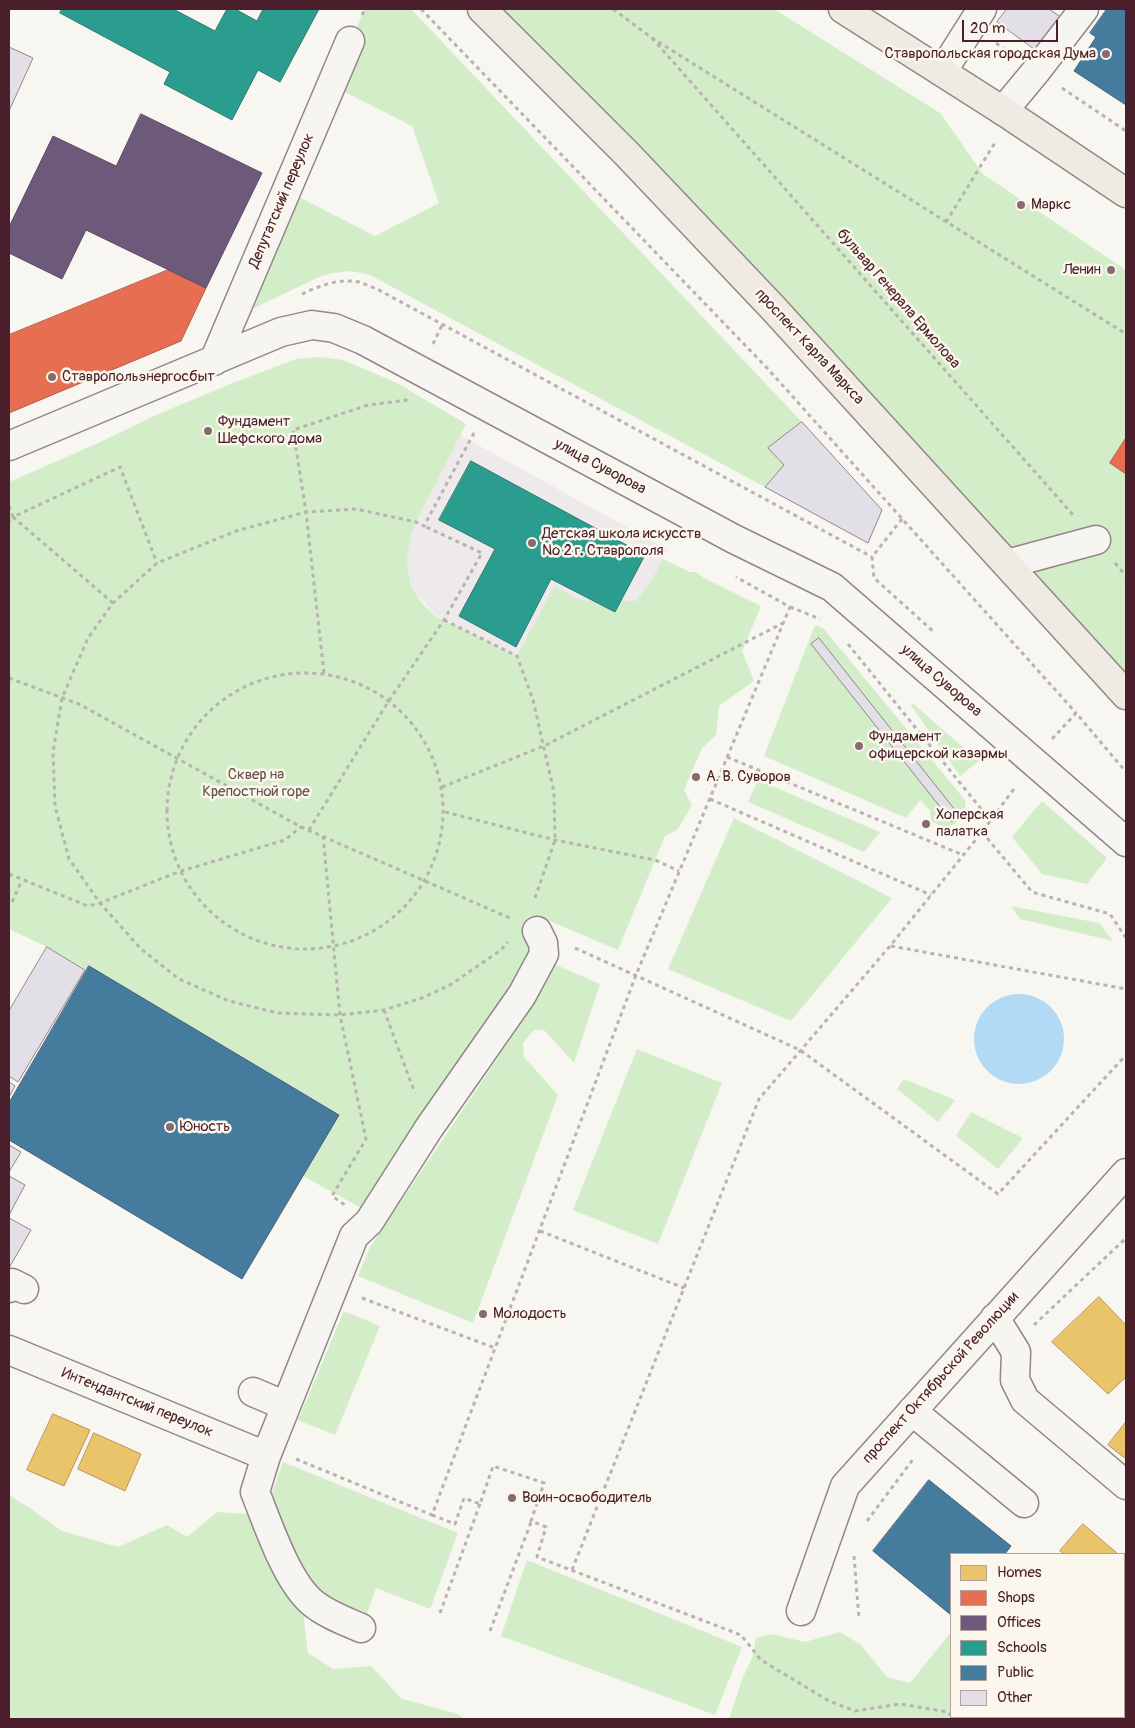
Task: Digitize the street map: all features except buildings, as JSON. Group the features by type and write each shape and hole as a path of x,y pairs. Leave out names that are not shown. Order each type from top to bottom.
{"main road":[{"name":"проспект Карла Маркса","path":"482,9 628,154 774,309 1126,695"},
{"path":"843,9 1007,113 1126,193"}],"street":[{"path":"942,72 982,9"},
{"path":"1007,113 1084,9"},
{"name":"Депутатский переулок","path":"214,361 350,41"},
{"name":"улица Суворова","path":"9,446 281,332 312,325 334,328 363,340 734,539 832,588 1126,842"},
{"path":"1007,564 1096,540"},
{"path":"362,1628 325,1612 311,1602 297,1585 287,1568 255,1492 268,1451 354,1236 369,1222 429,1128 522,995 544,954 543,943 530,928"},
{"name":"проспект Октябрьской Революции","path":"801,1611 845,1486 1126,1173"},
{"path":"995,1318 1016,1352 1015,1380 1025,1400 1126,1485"},
{"name":"Интендантский переулок","path":"9,1350 268,1451"},
{"path":"253,1392 286,1406"},
{"path":"912,1411 1024,1503"}],"path":[{"path":"421,9 768,369 1076,713 1126,772"},
{"name":"бульвар Генерала Ермолова","path":"613,9 652,38 1126,334"},
{"name":"бульвар Генерала Ермолова","path":"652,38 1126,576"},
{"path":"946,222 1007,113"},
{"path":"324,673 306,512 293,430 368,405 413,399"},
{"path":"424,526 476,430 470,427"},
{"path":"9,522 13,517 120,467 158,563"},
{"path":"9,506 13,517 113,603"},
{"path":"309,830 388,702 444,620 482,553 416,522 356,509 306,512 236,532 158,563 113,603 88,638 62,698 53,752 56,806 69,859 100,903 142,948 179,979 229,1001 278,1013 340,1015 384,1010 422,998 450,985 530,928 540,886 555,840 554,792 533,700 517,656 444,620"},
{"path":"902,519 872,557 874,578 941,638"},
{"path":"432,1515 636,975 790,607 732,574"},
{"path":"442,787 544,746 783,623"},
{"path":"844,639 990,820"},
{"path":"324,673 355,682 388,702 413,726 430,756 442,787 445,812 439,848 426,882 401,915 365,940 332,949 285,947 244,935 209,910 178,872 168,838 166,798 175,758 198,720 232,691 274,675 324,673"},
{"path":"9,678 79,704 301,827 530,928"},
{"path":"572,1570 760,1099 932,895 982,832 1033,761 1076,713"},
{"path":"1053,738 1060,744"},
{"path":"727,757 963,855"},
{"path":"710,799 932,895"},
{"path":"445,812 555,840 655,860 679,870"},
{"path":"9,874 88,906 178,872 285,840 301,827"},
{"path":"982,832 1032,892 1110,914 1126,938"},
{"path":"322,835 340,1015 366,1139 332,1196 369,1222"},
{"path":"12,902 22,880"},
{"path":"890,946 1126,989"},
{"path":"574,948 800,1050 998,1194 1126,1055"},
{"path":"384,1010 429,1128"},
{"path":"540,1231 684,1288"},
{"path":"334,1287 495,1348"},
{"path":"268,1451 285,1455 455,1524 464,1498 480,1504"},
{"path":"440,1613 493,1466 544,1483 490,1631"},
{"path":"531,1521 546,1527 537,1557 741,1635 762,1660 829,1701 855,1711 900,1704 948,1712 950,1714"}],"shaded area":[{"name":"Детская школа искусств № 2 г. Ставрополя","path":"460,435 668,550 628,624 517,656 434,614 417,594 408,576 406,560 410,536 416,522"}],"green space":[{"path":"365,9 411,9 802,422 769,448 784,465 765,487 370,275 351,271 332,273 317,278 242,314 297,196 375,236 439,203 412,126 331,85"},
{"path":"502,9 774,9 940,113 983,174 1126,270 1126,677 628,133"},
{"name":"Сквер на Крепостной горе","path":"319,357 343,360 397,383 466,424 416,522 411,535 407,560 411,583 416,594 423,604 438,618 517,656 554,586 580,600 636,601 650,583 663,559 690,572 696,572 704,578 761,606 742,651 754,681 719,706 716,735 702,748 684,790 692,805 678,829 665,836 618,950 545,919 533,953 533,962 363,1209 303,1176 339,1114 47,947 9,929 9,482 96,444 156,415 233,383 296,359"},
{"path":"815,625 824,629 965,800 966,814 953,825 946,827 931,821 930,810 920,800 906,818 764,756"},
{"path":"912,703 979,761 960,776 911,705"},
{"path":"758,780 880,832 864,852 748,802"},
{"path":"1042,801 1107,858 1087,884 1042,874 1012,837"},
{"path":"734,818 892,898 791,1021 668,969"},
{"path":"1011,906 1099,923 1113,941 1020,919"},
{"path":"547,961 600,984 574,1063 544,1030 534,1030 523,1043 524,1057 558,1095 473,1323 358,1276 370,1247 525,1018"},
{"path":"637,1049 722,1083 658,1244 573,1210"},
{"path":"904,1079 955,1100 938,1122 897,1089"},
{"path":"971,1112 1023,1138 998,1169 956,1136"},
{"path":"344,1311 380,1326 335,1435 298,1420"},
{"path":"283,1462 458,1533 430,1609 376,1588 364,1621 316,1598 268,1504"},
{"path":"9,1495 62,1531 118,1547 167,1525 187,1537 217,1512 247,1514 303,1611 308,1653 333,1669 371,1666 402,1699 458,1714 465,1719 9,1719"},
{"path":"527,1560 742,1647 715,1715 501,1636"},
{"path":"840,1632 860,1644 887,1677 910,1683 950,1633 950,1718 1082,1719 729,1719 743,1677 753,1656 756,1638 771,1634 805,1642"},
{"path":"1125,1643 1126,1644 1125,1700"}],"water":[{"path":"1010,994 1028,994 1044,1001 1057,1014 1064,1030 1064,1048 1057,1064 1044,1077 1028,1084 1010,1084 994,1077 981,1064 974,1048 974,1030 981,1014 994,1001"}],"place":[{"name":"Ставропольская городская Дума","path":"1106,54"},
{"name":"Маркс","path":"1021,205"},
{"name":"Ленин","path":"1111,270"},
{"name":"Ставропольэнергосбыт","path":"52,377"},
{"name":"Фундамент Шефского дома","path":"208,431"},
{"name":"Детская школа искусств № 2 г. Ставрополя","path":"532,543"},
{"name":"Фундамент офицерской казармы","path":"859,746"},
{"name":"А. В. Суворов","path":"696,777"},
{"name":"Хоперская палатка","path":"926,824"},
{"name":"Юность","path":"170,1127"},
{"name":"Молодость","path":"483,1314"},
{"name":"Воин-освободитель","path":"512,1498"}]}
